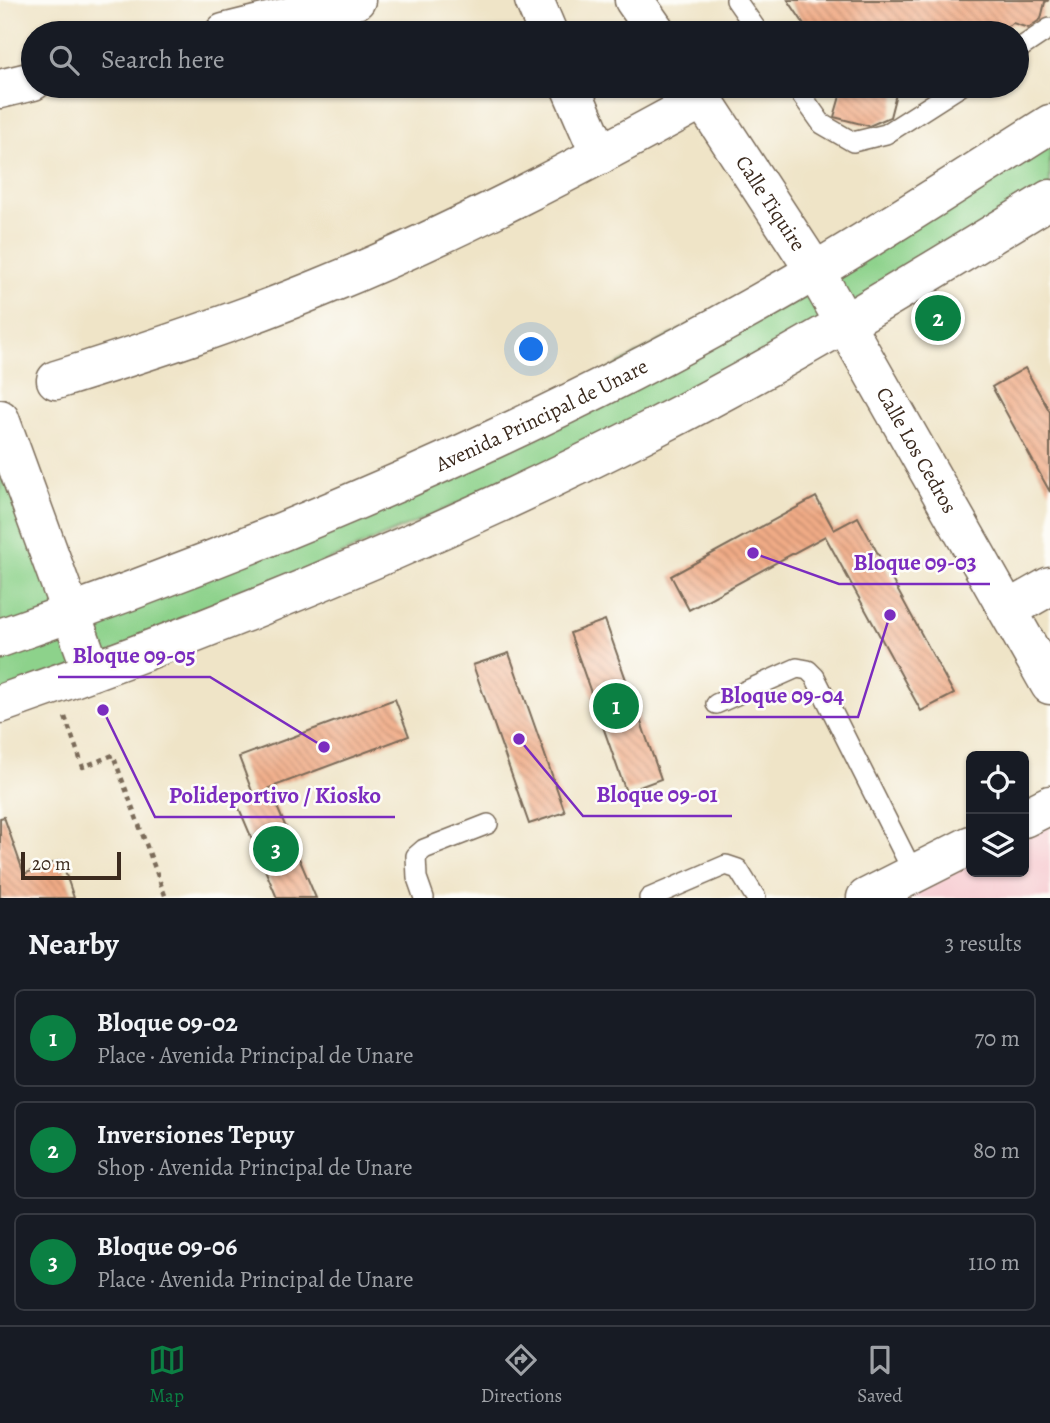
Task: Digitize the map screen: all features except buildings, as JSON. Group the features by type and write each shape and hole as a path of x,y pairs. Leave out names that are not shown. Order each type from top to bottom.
{"street":[{"path":"272,21 356,0"},
{"path":"534,0 543,21"},
{"path":"634,0 649,21"},
{"path":"0,89 21,84"},
{"path":"575,98 600,155"},
{"path":"56,380 161,348 324,287 443,233 600,155 690,98"},
{"name":"Calle Tiquire","path":"703,98 815,271 845,323"},
{"name":"Avenida Principal de Unare","path":"0,638 253,541 459,453 631,370 815,271 1050,124"},
{"path":"0,704 252,612 465,520 667,421 845,323 1050,199"},
{"name":"Calle Los Cedros","path":"845,323 1050,685"},
{"path":"0,419 92,671"},
{"path":"1008,610 1050,586"},
{"path":"1029,816 1050,805"},
{"path":"866,898 966,848"}],"lane":[{"path":"736,0 751,21"},
{"path":"1029,42 1050,28"},
{"path":"804,98 822,124 853,142 887,134 942,98"},
{"path":"716,704 797,668 808,670 815,677 914,874"},
{"path":"424,898 417,878 416,856 424,849 488,824"},
{"path":"649,898 726,864 738,869 756,898"}],"path":[{"path":"54,685 83,766 113,755 166,898"}],"shaded area":[{"path":"1050,805 1050,898 866,898 966,848 966,877 1029,877 1029,816"}],"green space":[{"path":"1050,124 1050,199 761,371 0,704 0,419 70,613 459,453"}],"place":[{"name":"Inversiones Tepuy","path":"938,318"},
{"name":"Bloque 09-03","path":"753,553"},
{"name":"Bloque 09-04","path":"890,615"},
{"name":"Bloque 09-02","path":"616,706"},
{"name":"Polideportivo / Kiosko","path":"103,710"},
{"name":"Bloque 09-01","path":"519,739"},
{"name":"Bloque 09-05","path":"324,747"},
{"name":"Bloque 09-06","path":"276,849"}]}
